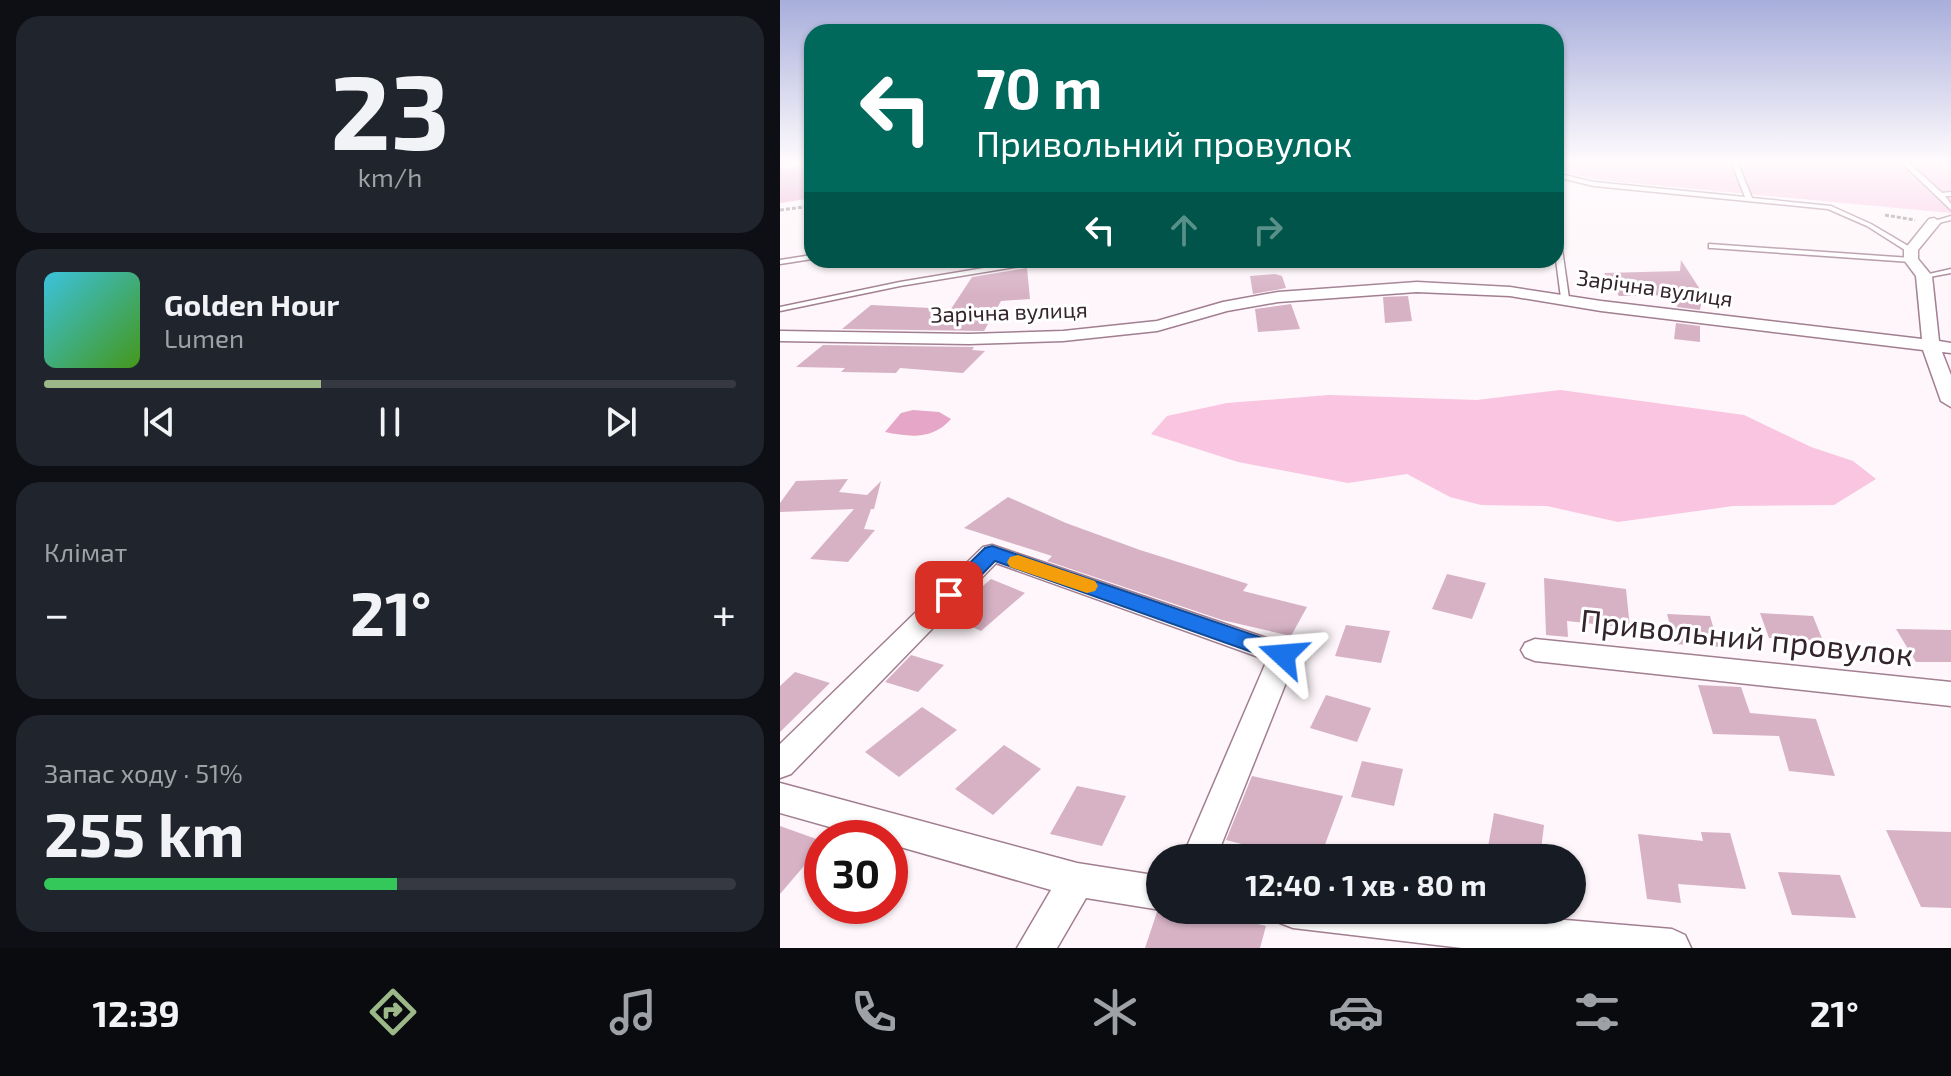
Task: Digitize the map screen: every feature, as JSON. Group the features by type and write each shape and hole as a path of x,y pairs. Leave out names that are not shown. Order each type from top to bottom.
{"street":[{"path":"1934,222 1911,255 1924,276 1931,346 1951,401"},
{"name":"Зарічна вулиця","path":"780,336 999,339 1072,334 1159,326 1231,305 1305,294 1392,288 1484,290 1565,298 1601,306 1951,348"},
{"path":"780,764 992,553 1283,655 1205,844"},
{"name":"Привольний провулок","path":"1535,650 1951,694"},
{"path":"780,798 1077,880 1146,891"},
{"path":"1036,948 1077,880"},
{"path":"1410,924 1672,948"}],"lane":[{"path":"1809,205 1829,207 1869,225 1911,255"},
{"path":"1934,222 1951,218"},
{"path":"1712,246 1911,255"},
{"path":"780,262 804,258"},
{"path":"780,309 997,268"},
{"path":"1561,268 1565,298"},
{"path":"1924,276 1951,271"}],"path":[{"path":"780,210 804,207"}],"shaded area":[{"path":"1868,205 1951,205 1951,213"},
{"path":"1560,390 1744,415 1811,447 1853,461 1876,479 1834,505 1733,506 1618,522 1547,506 1481,505 1450,497 1407,474 1348,483 1238,462 1151,434 1167,416 1227,403 1329,395 1477,400"},
{"path":"913,410 939,412 951,419 929,434 912,436 885,432 901,413"}],"building":[{"path":"1681,260 1703,294 1700,310 1677,307 1678,295 1619,296 1604,273 1680,271"},
{"path":"1027,268 1030,299 1001,301 984,331 842,329 871,305 951,309 972,277"},
{"path":"1250,276 1282,276 1286,288 1253,294"},
{"path":"1408,296 1412,321 1385,323 1383,297"},
{"path":"1291,304 1300,329 1258,332 1255,309"},
{"path":"1676,323 1700,326 1700,342 1674,339"},
{"path":"823,345 974,347 972,350 985,351 963,373 900,368 896,373 841,372 845,368 796,367"},
{"path":"848,479 839,492 867,495 881,481 874,509 871,509 864,529 875,530 848,562 810,559 854,509 780,512 780,503 796,481"},
{"path":"1008,497 1066,523 1140,550 1248,584 1243,591 1307,607 1291,636 1222,620 1047,561 1052,556 964,528"},
{"path":"1447,574 1486,583 1472,619 1432,609"},
{"path":"1544,578 1626,589 1630,628 1567,621 1568,637 1546,635"},
{"path":"991,579 1025,593 981,631 948,616"},
{"path":"1760,613 1813,616 1823,641 1769,638"},
{"path":"1667,614 1710,616 1719,647 1675,644"},
{"path":"1346,625 1390,631 1381,663 1335,656"},
{"path":"1896,629 1951,630 1951,662 1916,662"},
{"path":"911,655 944,665 918,692 885,682"},
{"path":"795,672 830,683 780,732 780,686"},
{"path":"1698,685 1741,687 1750,713 1816,719 1835,776 1789,771 1779,736 1713,734"},
{"path":"1326,695 1371,708 1357,742 1310,728"},
{"path":"922,707 957,730 899,777 865,752"},
{"path":"1004,745 1041,769 993,815 955,789"},
{"path":"1362,761 1403,769 1394,806 1351,797"},
{"path":"1252,776 1343,796 1325,844 1242,844 1226,840"},
{"path":"1077,786 1126,796 1102,846 1050,834"},
{"path":"1494,813 1544,825 1542,844 1488,844"},
{"path":"780,826 804,835 804,866 780,894"},
{"path":"1886,830 1951,832 1951,908 1921,907"},
{"path":"1701,832 1730,833 1746,889 1678,884 1681,903 1647,899 1638,834 1703,841"},
{"path":"1778,872 1840,875 1856,918 1792,915"},
{"path":"1153,924 1266,926 1260,948 1145,948"}],"slow traffic":[{"path":"1018,562 1087,586"}],"route":[{"path":"949,595 992,553 1283,655"}]}
